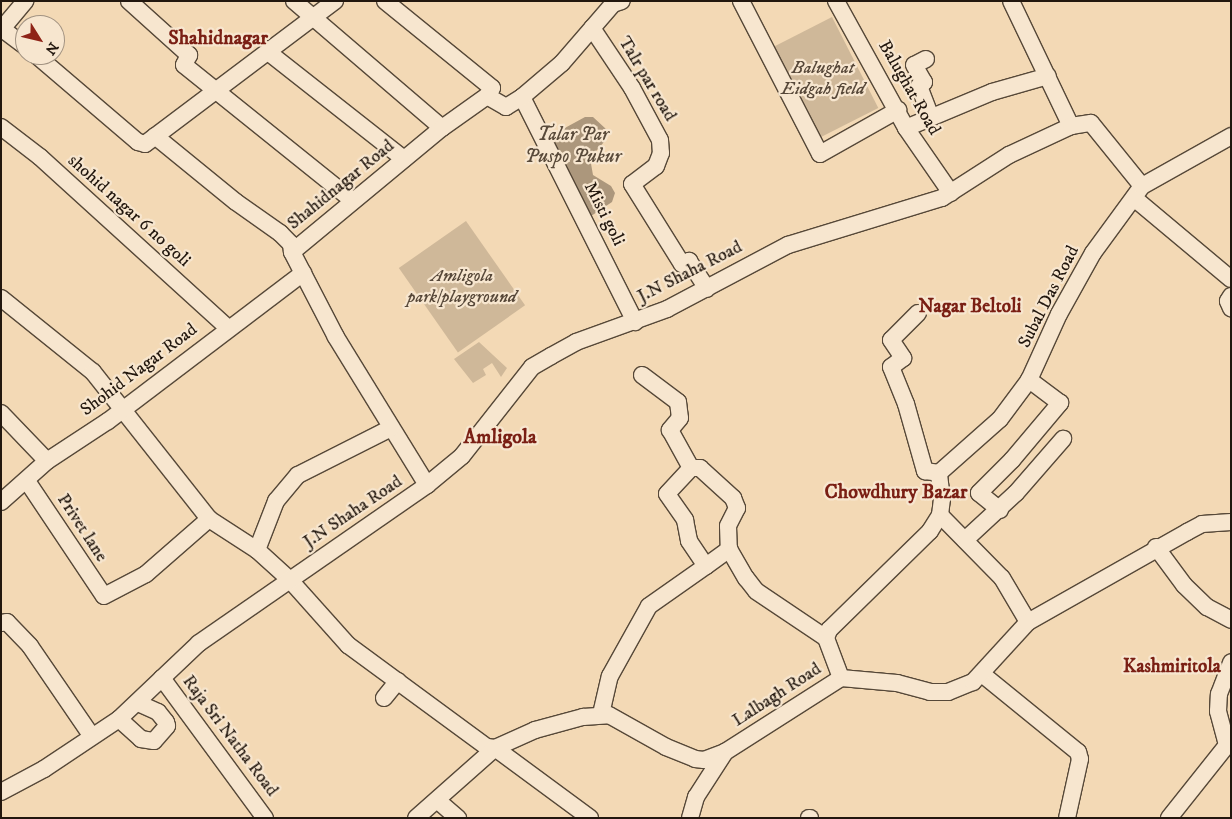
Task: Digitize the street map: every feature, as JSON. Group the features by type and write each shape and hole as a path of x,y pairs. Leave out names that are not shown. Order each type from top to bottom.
{"street":[{"path":"15,39 2,29 25,1"},
{"path":"128,1 189,55 184,65 352,200"},
{"path":"294,1 313,20 442,128"},
{"path":"48,65 138,142 144,144 313,20 335,1"},
{"path":"385,1 492,88 483,99 506,107 522,98 562,63 616,2"},
{"path":"741,1 820,154 898,110"},
{"name":"Balughat Road","path":"836,1 898,110 906,128 951,192"},
{"path":"1011,1 1071,126"},
{"name":"Talr par road","path":"592,28 632,88 660,140 661,153 656,166 632,184 682,264 689,261 707,289"},
{"path":"268,52 404,159"},
{"path":"926,59 914,65 924,82 918,86 931,118"},
{"path":"906,128 992,92 1048,76"},
{"name":"Misti goli","path":"522,98 635,322"},
{"name":"Shahidnagar Road","path":"427,485 336,337 292,252 352,200 442,128 483,99"},
{"name":"J.N Shaha Road","path":"1,792 44,769 91,735 119,719 199,644 289,579 427,485 462,456 532,367 576,342 635,322 707,289 788,245 915,208 951,192 994,163 1071,126 1091,123 1138,192"},
{"name":"shohid nagar 6 no goli","path":"1,127 40,157 228,328"},
{"path":"155,136 200,175 280,233 290,244 292,252"},
{"path":"1231,136 1138,192 1231,279"},
{"name":"Subal Das Road","path":"939,473 1000,419 1033,373 1059,314 1093,253 1138,192"},
{"name":"Shohid Nagar Road","path":"1,502 27,481 47,461 124,408 303,273"},
{"path":"1231,296 1228,301 1231,308"},
{"path":"1,298 65,347 124,408 209,518 257,550 289,579 348,645 590,818"},
{"path":"826,638 829,630 884,572 930,530 940,515 942,499 939,473 925,471 906,404 891,367 903,358 892,340 918,313"},
{"path":"1000,510 979,493 1031,440 1060,403 1033,373"},
{"path":"642,375 678,402 680,418 670,430 691,468"},
{"path":"1,414 47,461"},
{"path":"257,550 276,501 298,475 391,428"},
{"path":"965,540 1000,510 1063,439"},
{"path":"706,566 689,541 685,520 667,494 691,468 700,468 736,505 736,512 728,526 729,549 756,591 826,638 841,678"},
{"name":"Privet lane","path":"27,481 104,596 146,574 209,518"},
{"path":"940,515 1002,578 1028,622"},
{"name":"Lalbagh Road","path":"601,714 621,720 695,760 704,760 725,752 841,678 879,680 930,692 948,692 973,682 1028,622 1156,547 1202,524 1231,522"},
{"path":"1156,547 1184,586 1207,607 1231,620"},
{"path":"416,818 491,748 535,730 601,714 610,676 649,606 729,549"},
{"path":"1,623 8,622 30,646 91,735"},
{"path":"1169,818 1227,745 1218,703 1231,662"},
{"path":"982,674 1078,752 1080,759 1067,818"},
{"name":"Raja Sri Natha Road","path":"162,678 265,818"},
{"path":"384,698 398,681"},
{"path":"119,719 141,739 154,742 167,726 166,722 158,712 138,703"},
{"path":"690,818 696,797 725,752"},
{"path":"437,800 458,818"}],"green space":[{"name":"Balughat Eidgah field","path":"832,17 878,108 814,141 768,50"},
{"name":"Amligola park/playground","path":"466,221 525,305 458,352 399,268"},
{"path":"479,342 507,368 501,377 492,363 483,369 486,375 473,383 454,359"}],"water":[{"name":"Talar Par Puspo Pukur","path":"585,117 593,117 606,129 604,142 590,158 593,175 611,186 615,193 612,202 591,216 549,143 552,135"}],"district":[{"name":"Shahidnagar","path":"218,38"},
{"name":"Nagar Beltoli","path":"970,307"},
{"name":"Amligola","path":"500,437"},
{"name":"Chowdhury Bazar","path":"896,492"},
{"name":"Kashmiritola","path":"1172,667"}]}
